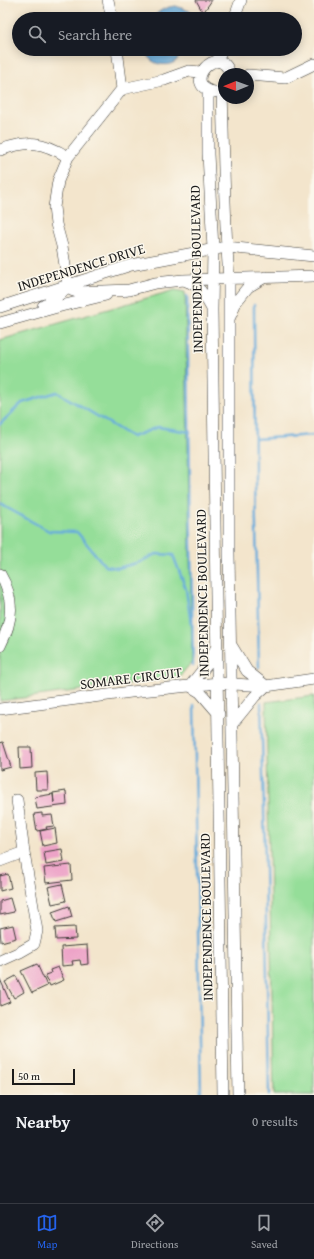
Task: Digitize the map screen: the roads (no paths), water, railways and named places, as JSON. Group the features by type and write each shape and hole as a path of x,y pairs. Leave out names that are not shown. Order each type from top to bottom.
{"street":[{"path":"108,0 111,12"},
{"path":"237,12 241,0"},
{"path":"118,56 122,89"},
{"path":"216,62 219,56"},
{"path":"218,92 208,90 201,82 201,72 207,64 216,62 225,65 227,68"},
{"path":"254,75 285,78 314,64"},
{"path":"130,290 77,292 71,290 68,285 62,246 56,224 54,207 58,180 68,157 122,89 164,80 189,71 201,72"},
{"name":"INDEPENDENCE BOULEVARD","path":"208,90 208,154 213,249 212,310 219,714 223,1095"},
{"name":"INDEPENDENCE BOULEVARD","path":"223,104 226,247 229,278 229,554 238,1095"},
{"path":"0,150 18,144 41,144 68,157"},
{"name":"INDEPENDENCE DRIVE","path":"0,307 131,265 213,249 226,247 314,256"},
{"path":"0,323 61,306 155,284 183,280 314,276"},
{"path":"228,320 236,302 248,287 265,277"},
{"path":"183,280 193,283 201,290 212,310"},
{"path":"28,315 34,309 51,302 61,294 68,285"},
{"path":"0,574 6,584 11,608 10,620 6,634 0,646"},
{"path":"230,644 247,671 266,686 255,696 233,723"},
{"path":"218,646 209,662 190,686 200,692 219,714"},
{"name":"SOMARE CIRCUIT","path":"0,709 131,692 218,683 266,686 314,678"},
{"path":"0,961 34,944 37,931 16,800"},
{"path":"0,861 24,852"}],"water":[{"path":"176,6 192,12 159,12 169,7"},
{"path":"179,56 176,61 166,65 158,64 148,57"}],"waterway":[{"path":"187,296 193,665"},
{"path":"254,305 255,481 259,667"},
{"path":"0,424 22,403 57,392 132,437 158,427 190,432"},
{"path":"255,439 314,435"},
{"path":"0,504 49,531 77,532 105,566 118,568 140,562 156,554 173,555 186,589 191,624"},
{"path":"261,703 269,1095"},
{"path":"194,705 201,1095"}]}
